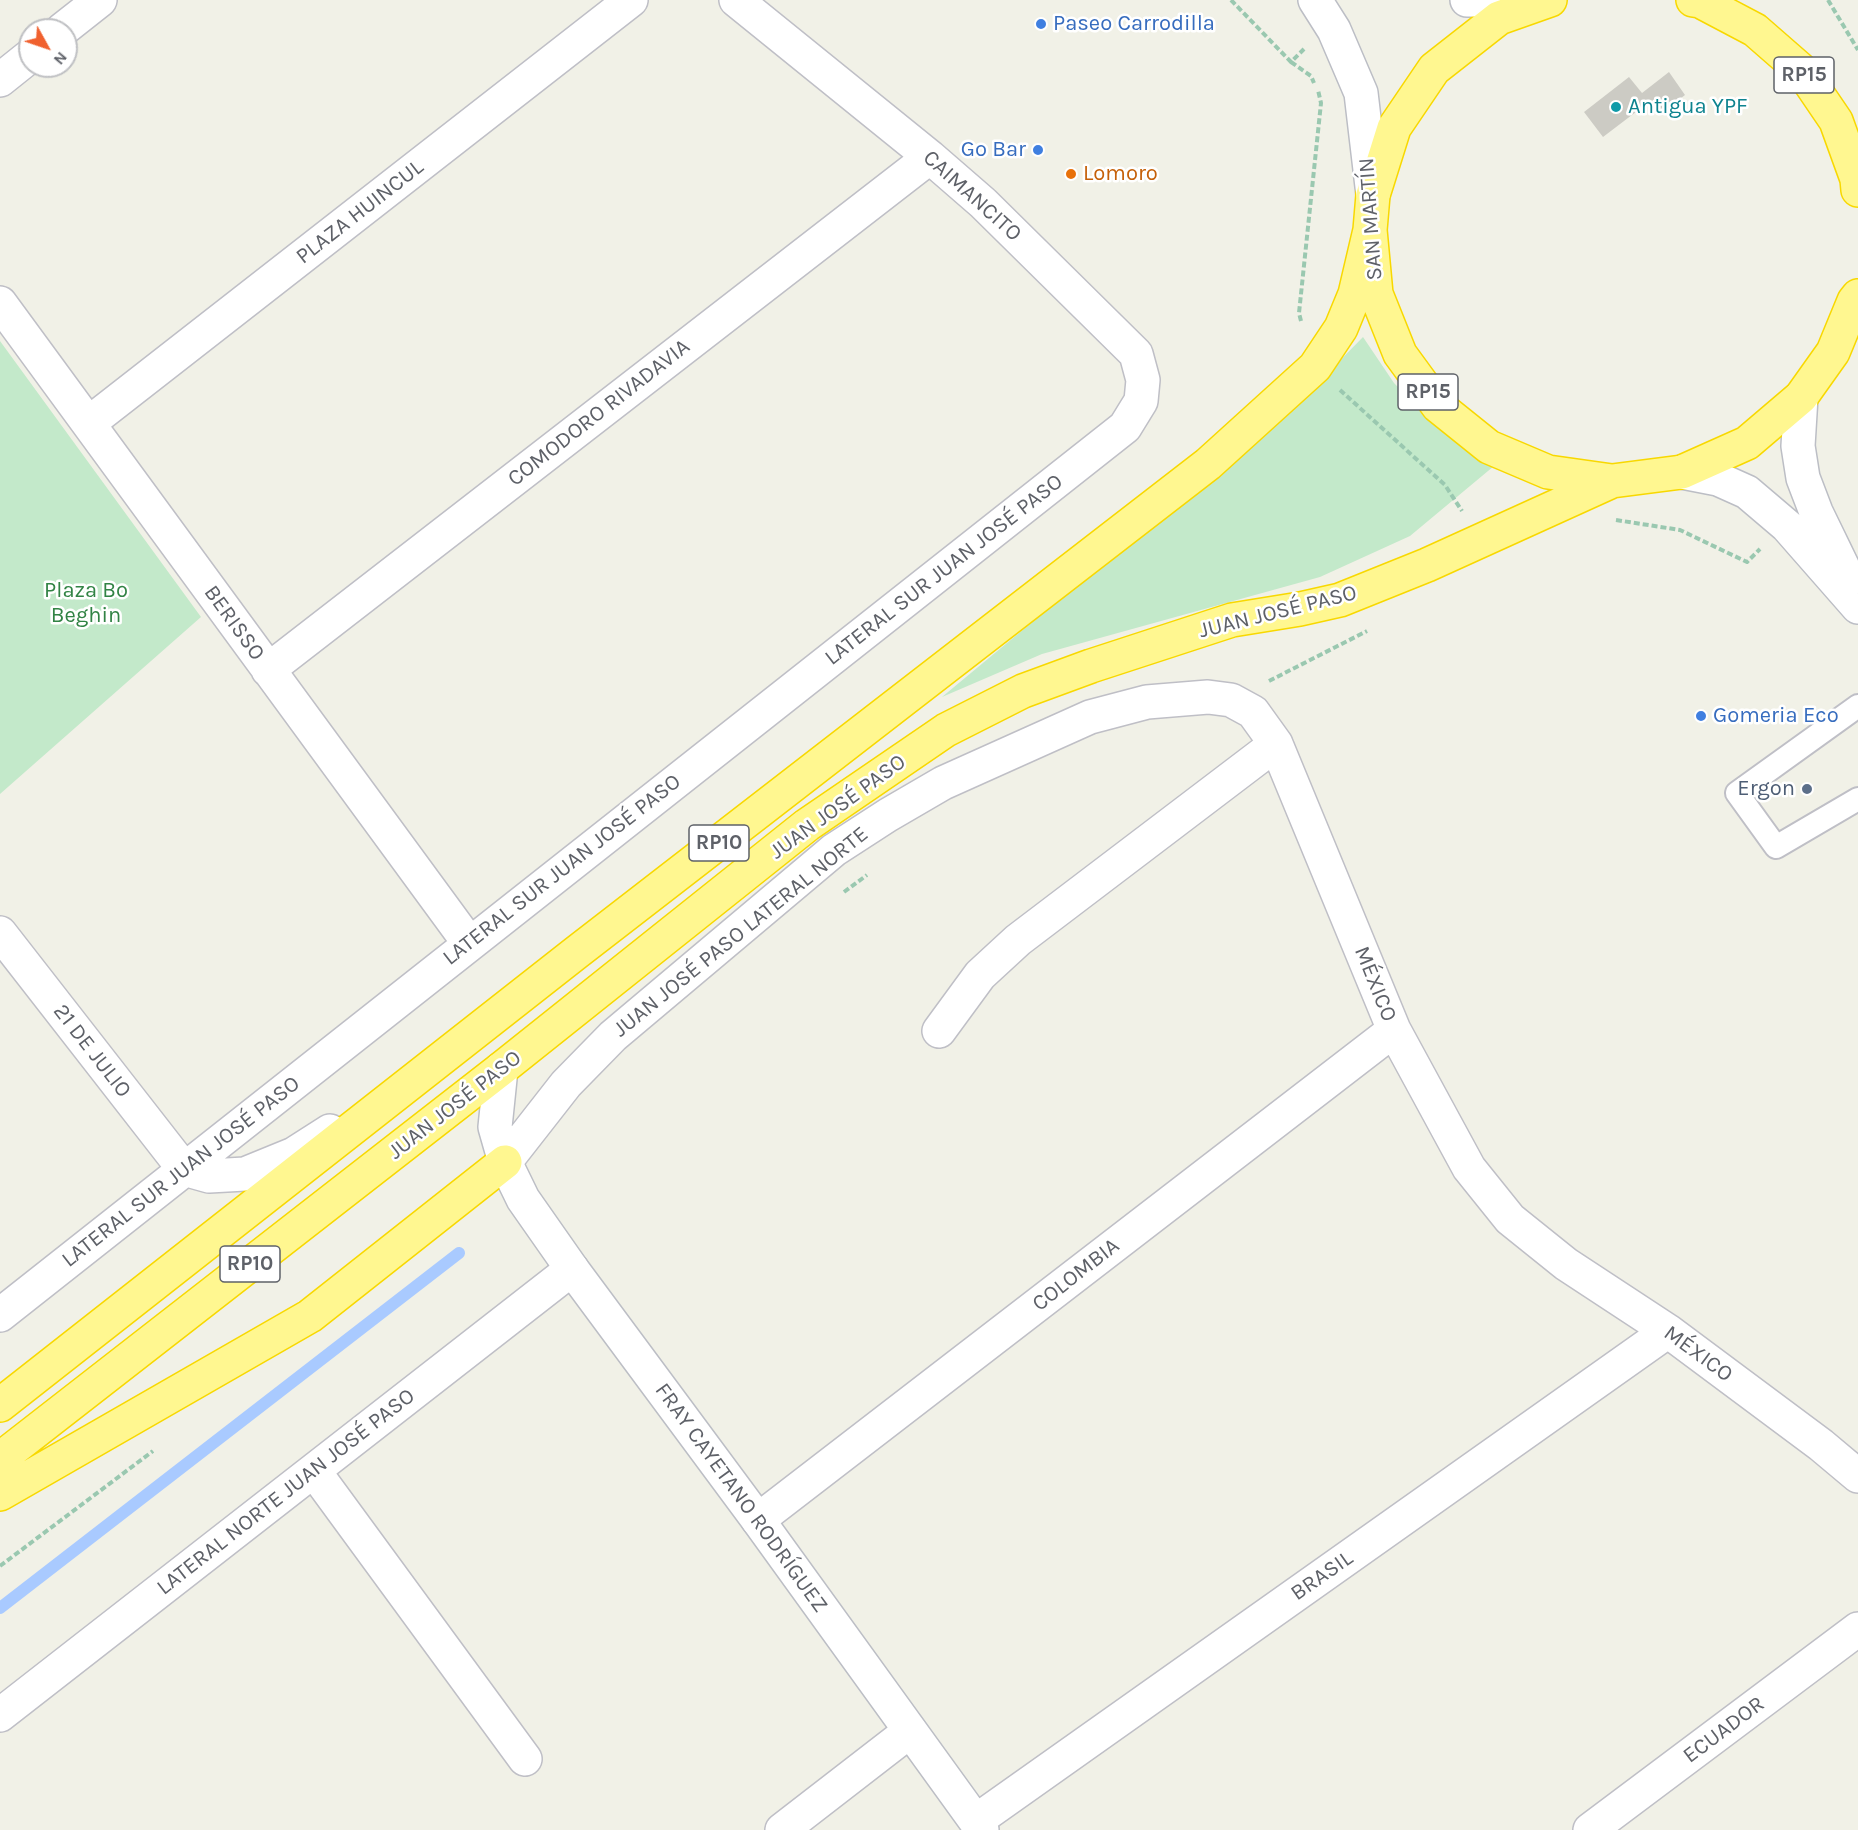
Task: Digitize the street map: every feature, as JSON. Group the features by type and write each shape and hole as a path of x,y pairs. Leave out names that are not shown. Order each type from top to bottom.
{"highway":[{"name":"RP15","path":"1373,195 1394,128 1434,69 1499,18 1550,0"},
{"name":"RP15","path":"1705,0 1755,30 1802,71 1836,121 1857,179 1858,190"},
{"name":"SAN MARTÍN","path":"1373,195 1370,230 1376,294 1400,354 1438,406 1489,447 1548,472 1612,481 1682,472"},
{"name":"JUAN JOSÉ PASO","path":"0,1405 423,1072 1208,464 1315,367 1341,328 1355,294 1370,230"},
{"name":"RP15","path":"1682,472 1747,443 1801,397 1833,352 1857,289"},
{"name":"JUAN JOSÉ PASO","path":"0,1459 501,1069 807,825 946,730 1023,691 1091,666 1232,620 1340,600 1428,565 1612,481"},
{"path":"0,1494 310,1316 506,1162"}],"street":[{"path":"77,18 100,0"},
{"name":"PLAZA HUINCUL","path":"89,423 631,0"},
{"name":"CAIMANCITO","path":"736,0 930,157 983,203 1136,354 1143,380 1141,401 1125,427"},
{"name":"SAN MARTÍN","path":"1315,0 1334,30 1361,93 1373,195"},
{"path":"1467,0 1491,0"},
{"path":"0,80 18,66"},
{"name":"COMODORO RIVADAVIA","path":"268,670 930,157"},
{"name":"BERISSO","path":"0,303 469,943"},
{"path":"1801,397 1798,446 1803,478 1816,512 1858,598"},
{"name":"LATERAL SUR JUAN JOSÉ PASO","path":"0,1315 1125,427"},
{"name":"SAN MARTÍN","path":"1682,472 1718,479 1747,492 1786,526 1858,607"},
{"name":"JUAN JOSÉ PASO LATERAL NORTE","path":"506,1162 566,1083 613,1036 834,850 943,783 1090,717 1148,702 1208,697 1231,700 1252,712 1276,744"},
{"path":"939,1031 980,975 1018,940 1276,744"},
{"name":"MÉXICO","path":"1276,744 1394,1030 1469,1168 1510,1219 1566,1264 1668,1330 1821,1445 1858,1476"},
{"name":"21 DE JULIO","path":"0,933 184,1169"},
{"name":"COLOMBIA","path":"758,1520 1394,1030"},
{"name":"FRAY CAYETANO RODRÍGUEZ","path":"501,1069 495,1127 506,1162 523,1198 572,1269 758,1520 979,1826"},
{"path":"184,1169 209,1176 246,1174 294,1154 423,1072"},
{"name":"LATERAL NORTE JUAN JOSÉ PASO","path":"0,1715 572,1269"},
{"name":"BRASIL","path":"979,1826 1668,1330"},
{"path":"314,1471 525,1759"},
{"name":"ECUADOR","path":"1590,1830 1858,1629"},
{"path":"782,1830 910,1731"}],"lane":[{"path":"1858,706 1737,793 1776,847 1858,799"}],"path":[{"path":"1830,1 1858,50"},
{"path":"1606,520 1626,520 1680,530 1747,562 1786,526"},
{"path":"1231,700 1377,626"},
{"path":"836,899 873,870"}],"green space":[{"path":"1363,337 1394,383 1440,430 1494,466 1410,536 1320,577 1042,654 942,697 1308,393"},
{"name":"Plaza Bº Beghin","path":"0,341 201,617 0,794"}],"building":[{"name":"Antigua YPF","path":"1669,72 1685,95 1659,115 1649,102 1603,137 1584,112 1629,77 1642,93"}],"waterway":[{"path":"0,1608 459,1253"}],"place":[{"name":"Paseo Carrodilla","path":"1041,24"},
{"name":"Antigua YPF","path":"1616,107"},
{"name":"Go Bar","path":"1038,150"},
{"name":"Lomoro","path":"1071,174"},
{"name":"Gomeria Eco","path":"1701,716"},
{"name":"Ergon","path":"1807,789"}]}
